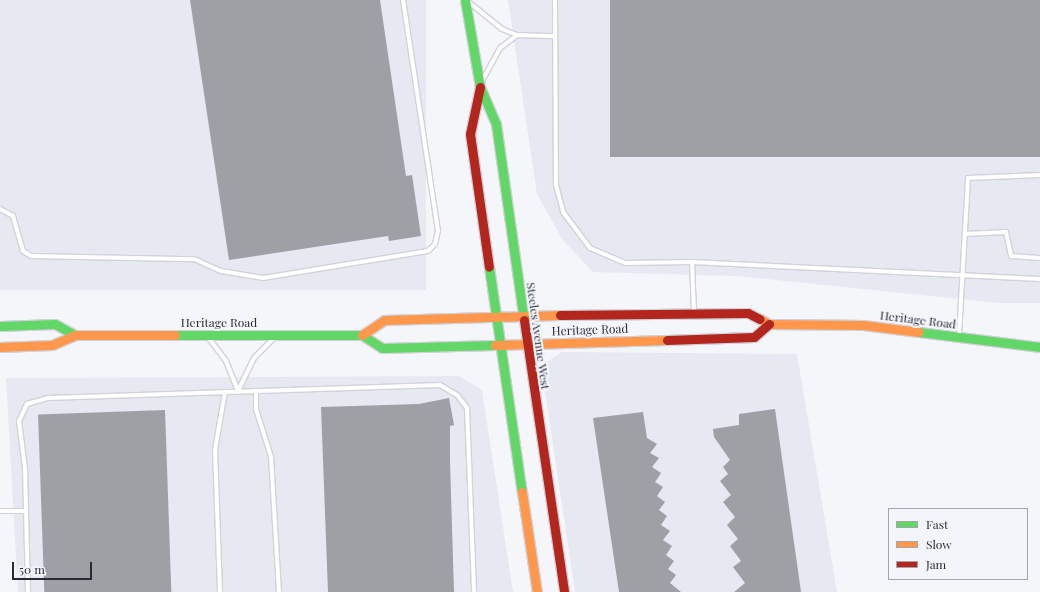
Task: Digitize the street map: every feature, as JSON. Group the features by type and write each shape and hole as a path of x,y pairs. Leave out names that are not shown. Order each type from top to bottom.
{"main road":[{"name":"Steeles Avenue West","path":"466,0 480,87 496,124 564,592"},
{"name":"Steeles Avenue West","path":"480,87 470,134 537,592"},
{"name":"Heritage Road","path":"362,335 384,320 694,312 748,313 769,324 863,325 1040,347"},
{"name":"Heritage Road","path":"0,326 55,324 75,335"},
{"name":"Heritage Road","path":"0,347 52,345 75,335 362,335 382,348 754,337 769,324"}],"lane":[{"path":"0,209 13,216 23,251 32,256 194,259 221,271 263,278 428,251 435,244 438,231 403,0"},
{"path":"466,0 487,21 517,35 555,36"},
{"path":"555,0 556,185 563,212 590,248 606,256 626,263 692,262 963,274 1040,279"},
{"path":"480,87 487,66 500,48 517,35"},
{"path":"959,337 968,178 1040,175"},
{"path":"965,234 1006,232 1011,256 1040,258"},
{"path":"692,262 694,312"},
{"path":"207,335 226,361 238,391"},
{"path":"238,391 254,358 276,335"},
{"path":"28,592 26,511 19,421 27,404 48,398 440,385 458,396 467,408 474,592"},
{"path":"256,391 256,409 271,457 279,592"},
{"path":"220,592 215,450 225,392"},
{"path":"0,511 26,511"}],"shaded area":[{"path":"0,0 426,0 426,290 0,290"},
{"path":"508,0 1040,0 1040,303 999,303 738,276 593,272 562,239 537,194"},
{"path":"562,352 797,354 837,592 575,592 543,378 547,362"},
{"path":"459,376 482,390 513,592 18,592 6,378"}],"building":[{"path":"190,0 380,0 406,176 412,175 421,236 389,241 388,236 229,260"},
{"path":"610,0 1040,0 1040,157 610,157"},
{"path":"449,398 454,425 450,426 450,461 454,592 328,592 321,407 419,404"},
{"path":"775,409 801,592 734,592 745,583 733,567 741,561 730,546 738,539 727,525 735,517 723,502 731,495 720,481 728,474 723,467 730,460 714,437 713,429 739,425 739,414"},
{"path":"165,410 171,592 44,592 38,414"},
{"path":"643,412 647,438 657,444 650,453 659,458 652,467 661,473 655,482 663,487 657,496 665,502 659,510 667,516 661,525 670,531 663,540 672,546 666,555 674,561 668,569 676,575 670,583 681,592 619,592 593,418"}],"traffic: fast":[{"path":"465,0 480,87 496,124 524,320"},
{"path":"489,267 522,492"},
{"path":"0,326 55,324 75,335"},
{"path":"919,332 1040,347"},
{"path":"175,335 362,335 382,348 495,345"}],"traffic: slow":[{"path":"362,335 384,320 560,315"},
{"path":"760,319 769,324 863,325 919,332"},
{"path":"0,347 52,345 75,335 175,335"},
{"path":"495,345 667,340"},
{"path":"522,492 537,592"}],"traffic: jam":[{"path":"480,87 470,134 489,267"},
{"path":"560,315 748,313 760,319"},
{"path":"524,320 564,592"},
{"path":"667,340 754,337 769,324"}]}
